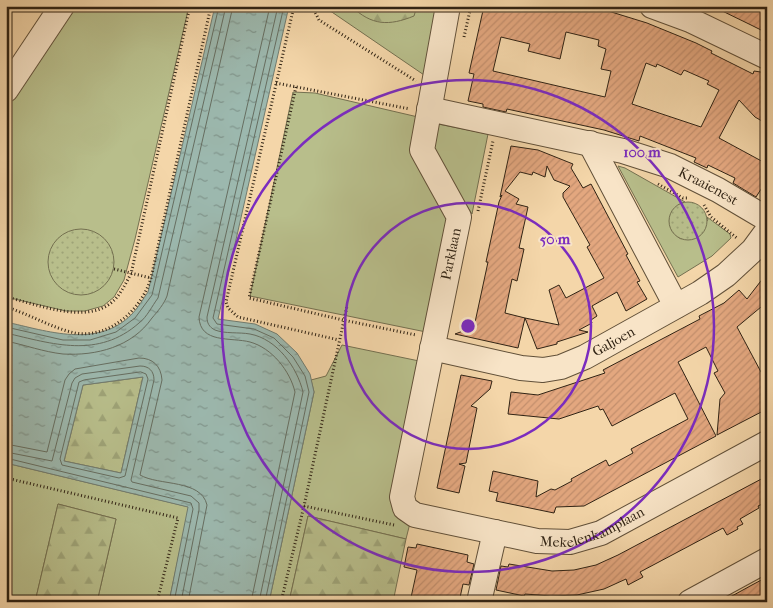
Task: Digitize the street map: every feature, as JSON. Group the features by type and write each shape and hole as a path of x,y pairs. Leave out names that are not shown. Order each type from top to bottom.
{"street":[{"path":"10,77 62,6"},
{"name":"Parklaan","path":"405,508 402,497 459,217 422,150 448,6"},
{"path":"652,6 690,20 767,57"},
{"name":"Kraaienest","path":"430,105 623,151 670,166 718,190 760,215"},
{"path":"590,143 676,306"},
{"name":"Galjoen","path":"433,343 521,368 543,370 561,367 585,357 676,306 726,275 767,231"},
{"name":"Mekelenkamplaan","path":"405,508 414,515 537,541 570,542 601,532 767,443"},
{"path":"479,602 495,532"},
{"path":"690,602 767,560"}],"path":[{"path":"6,296 70,312 85,313 100,309 112,302 122,292 131,274 190,6"},
{"path":"6,307 72,332 93,332 112,327 127,316 145,295 151,278 211,6"},
{"path":"294,6 226,302 228,308 238,317 339,340"},
{"path":"314,6 319,20 430,105"},
{"path":"276,83 430,105"},
{"path":"296,87 249,298 433,343"},
{"path":"651,181 683,198 695,198"},
{"path":"700,201 710,217 752,249"},
{"path":"752,249 760,215"},
{"path":"730,243 752,249"},
{"path":"114,269 151,278"},
{"path":"281,602 304,506 347,306"},
{"path":"6,478 178,518 157,602"}],"green space":[{"path":"71,6 189,6 124,280 114,297 103,306 85,311 66,311 6,297 6,102"},
{"path":"323,6 442,6 427,77"},
{"path":"351,6 417,6 414,16 389,23 374,21"},
{"path":"293,92 315,93 418,117 454,215 431,333 250,296"},
{"path":"433,123 488,134 472,214 430,149"},
{"path":"618,166 625,168 685,202 674,209 670,219 672,230 681,239 708,220 707,217 730,234 731,238 712,256 678,277"},
{"path":"688,202 702,207 707,221 702,235 688,240 674,235 669,221 674,207"},
{"path":"75,229 87,229 99,234 109,244 114,256 112,275 99,290 87,295 75,295 63,290 53,280 48,268 48,256 53,244 63,234"},
{"path":"342,345 424,362 394,510 400,520 410,523 406,539 308,516 289,602 269,602 314,392 311,380 326,376"},
{"path":"143,377 121,473 64,461 83,385"},
{"path":"6,463 189,507 169,602 97,602 116,519 58,504 35,602 6,602"},
{"path":"58,504 116,519 97,602 35,602"},
{"path":"308,516 406,539 393,602 289,602"}],"water":[{"path":"215,6 289,6 218,319 255,324 277,334 297,353 310,374 314,392 269,602 169,602 188,507 6,463 6,322 55,333 88,334 104,331 119,325 132,314 148,292","holes":["143,377 121,473 64,461 83,385"]}],"building":[{"path":"484,6 592,6 647,23 696,43 712,51 711,53 753,74 754,71 767,73 767,124 755,117 739,100 719,138 767,164 767,180 756,197 733,183 735,178 708,165 707,168 694,162 696,158 640,136 639,141 604,130 507,109 506,112 483,107 483,104 468,101 474,74 469,73","holes":["566,32 599,40 598,46 606,49 601,69 611,71 605,97 493,71 501,37 530,44 528,51 560,59","646,63 656,67 657,64 681,75 684,70 709,81 707,84 719,90 701,127 632,104"]},
{"path":"712,6 767,6 767,33 751,25"},
{"path":"511,146 538,150 573,164 571,168 583,188 591,184 628,254 626,255 640,281 637,282 647,299 626,311 617,292 592,306 597,316 591,320 592,323 579,330 588,332 557,342 557,344 537,349 525,318 518,348 455,334 474,327","holes":["547,166 554,180 570,186 563,193 563,197 590,245 587,247 604,278 566,298 559,285 549,290 559,325 505,313 512,279 517,281 524,249 519,248 528,207 516,204 519,199 505,191 520,172 532,175 533,172 545,177"]},
{"path":"767,273 767,302 737,327 761,372 767,370 767,409 717,435 720,399 725,393 714,373 718,371 706,347 678,362 716,436 584,506 556,507 554,513 496,501 498,493 489,491 493,471 538,481 536,497 551,489 555,490 606,460 609,466 633,453 631,449 688,419 675,393 612,426 603,409 600,410 598,406 559,419 508,414 511,392 538,395 605,373 603,370 700,319 699,316 724,303 739,290 747,299"},
{"path":"461,375 492,381 490,389 471,406 477,408 466,463 459,464 465,466 459,493 437,488"},
{"path":"767,476 767,502 740,519 743,524 737,527 738,529 727,535 723,528 640,572 643,577 628,585 626,579 604,589 577,595 551,596 525,594 524,596 496,590 501,566 508,567 509,564 552,571 574,570 596,565"},
{"path":"417,544 468,555 467,562 474,564 469,585 463,584 459,602 410,602 417,570 404,567 408,547 416,548"},
{"path":"767,577 767,602 721,602 752,585"}]}
